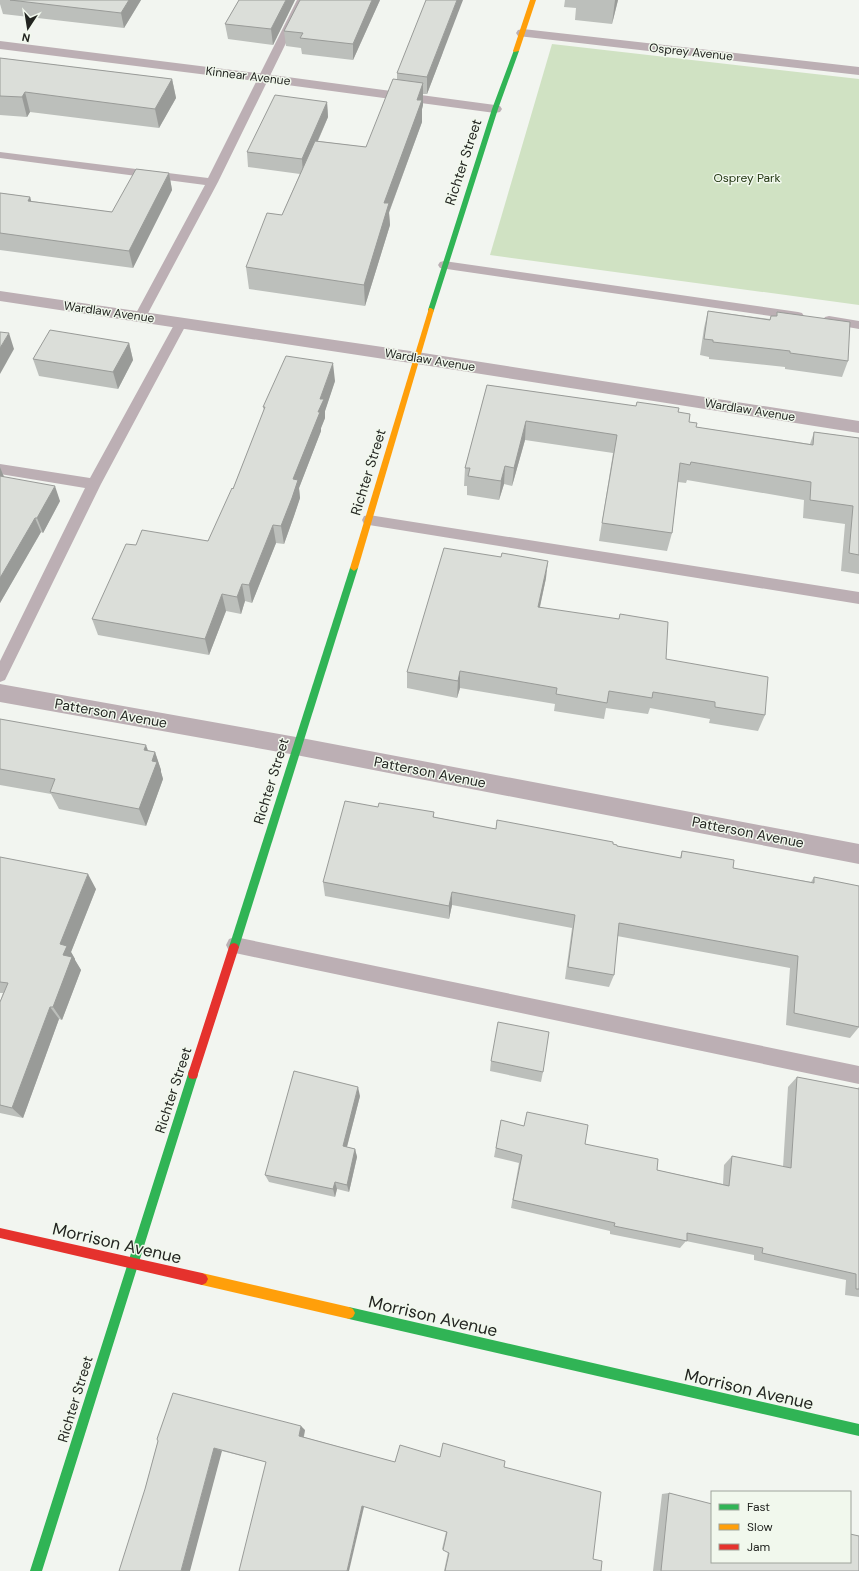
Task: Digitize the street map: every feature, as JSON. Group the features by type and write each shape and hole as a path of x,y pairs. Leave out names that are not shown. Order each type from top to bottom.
{"main road":[{"name":"Richter Street","path":"36,1571 235,945 296,746 369,520 444,266 495,109 523,34 533,0"},
{"name":"Morrison Avenue","path":"0,1233 133,1262 859,1430"}],"street":[{"name":"Osprey Avenue","path":"523,34 859,71"},
{"name":"Kinnear Avenue","path":"0,45 265,78 495,109"},
{"name":"Wardlaw Avenue","path":"0,296 417,358 859,427"},
{"name":"Patterson Avenue","path":"0,693 296,746 859,854"}],"lane":[{"path":"140,317 212,182 265,78 302,0"},
{"path":"0,155 212,182"},
{"path":"444,266 859,324"},
{"path":"0,676 94,484 181,323"},
{"path":"0,469 94,484"},
{"path":"369,520 859,598"},
{"path":"235,945 859,1075"}],"green space":[{"name":"Osprey Park","path":"552,44 859,79 859,305 490,255"}],"building":[{"path":"10,0 129,0 121,13"},
{"path":"239,0 286,0 271,29 225,24"},
{"path":"300,0 372,0 353,44 300,38 303,33 284,31"},
{"path":"426,0 457,0 427,77 397,73"},
{"path":"0,58 172,79 155,109 25,92 22,97 0,96"},
{"path":"393,79 423,83 417,100 422,100 384,203 389,203 364,285 246,267 267,213 282,215 315,141 366,147"},
{"path":"275,95 327,102 302,159 247,152"},
{"path":"136,169 169,173 129,251 0,233 0,193 30,197 28,201 112,212"},
{"path":"708,311 770,320 771,316 777,316 777,312 850,322 848,361 790,353 790,351 713,342 713,340 704,339"},
{"path":"50,330 129,343 113,372 33,359"},
{"path":"0,332 9,333 0,348"},
{"path":"286,356 333,363 320,399 324,399 318,412 320,412 293,479 298,480 292,498 281,526 273,525 249,585 242,584 237,597 222,594 205,639 92,619 126,544 136,545 142,530 208,541 232,488 233,489 265,407 263,407"},
{"path":"487,385 636,406 637,402 679,408 678,412 690,414 689,422 697,423 696,427 813,445 814,432 859,438 859,555 849,553 853,506 810,500 811,482 691,462 690,465 680,463 672,533 602,523 617,435 526,421 514,468 505,466 501,481 468,476 470,468 465,468"},
{"path":"0,476 55,486 0,578"},
{"path":"444,548 501,557 502,553 548,561 538,607 619,619 620,614 668,622 666,659 768,677 765,715 715,707 715,702 653,692 652,698 609,691 607,703 556,694 557,688 460,671 458,681 407,672"},
{"path":"0,719 146,745 144,750 155,752 152,761 157,762 139,809 50,792 55,779 0,769"},
{"path":"345,801 378,807 379,803 434,812 433,817 496,829 497,820 613,842 613,844 617,846 681,858 682,851 734,860 733,868 814,883 814,877 859,886 859,1027 794,1013 798,956 619,923 614,975 568,967 575,915 452,892 449,906 323,882"},
{"path":"0,857 88,874 60,944 67,946 63,955 72,957 53,1007 50,1007 12,1108 0,1105 0,1002 8,983 0,982"},
{"path":"498,1022 549,1032 543,1072 491,1061"},
{"path":"294,1071 358,1087 343,1146 355,1149 347,1185 335,1182 333,1189 265,1175"},
{"path":"797,1077 859,1089 859,1289 856,1289 856,1274 762,1253 763,1248 687,1233 687,1241 614,1226 615,1223 513,1200 522,1155 496,1148 501,1120 524,1126 527,1112 588,1125 585,1144 658,1159 657,1170 729,1186 732,1156 791,1168"},
{"path":"173,1393 301,1426 299,1436 395,1462 400,1445 440,1457 443,1443 505,1461 504,1467 601,1492 593,1559 602,1561 601,1571 445,1571 449,1553 443,1550 447,1532 362,1506 347,1571 239,1571 266,1462 214,1448 181,1571 119,1571 145,1489 158,1441 157,1439"},
{"path":"669,1493 711,1504 711,1563 851,1563 851,1534 859,1536 859,1571 661,1571"}],"traffic: fast":[{"path":"431,310 495,109 516,51"},
{"path":"234,947 354,568"},
{"path":"36,1571 193,1074"},
{"path":"349,1313 859,1430"}],"traffic: slow":[{"path":"516,51 533,0"},
{"path":"354,568 431,310"},
{"path":"202,1279 349,1313"}],"traffic: jam":[{"path":"193,1074 234,947"},
{"path":"0,1233 202,1279"}]}
